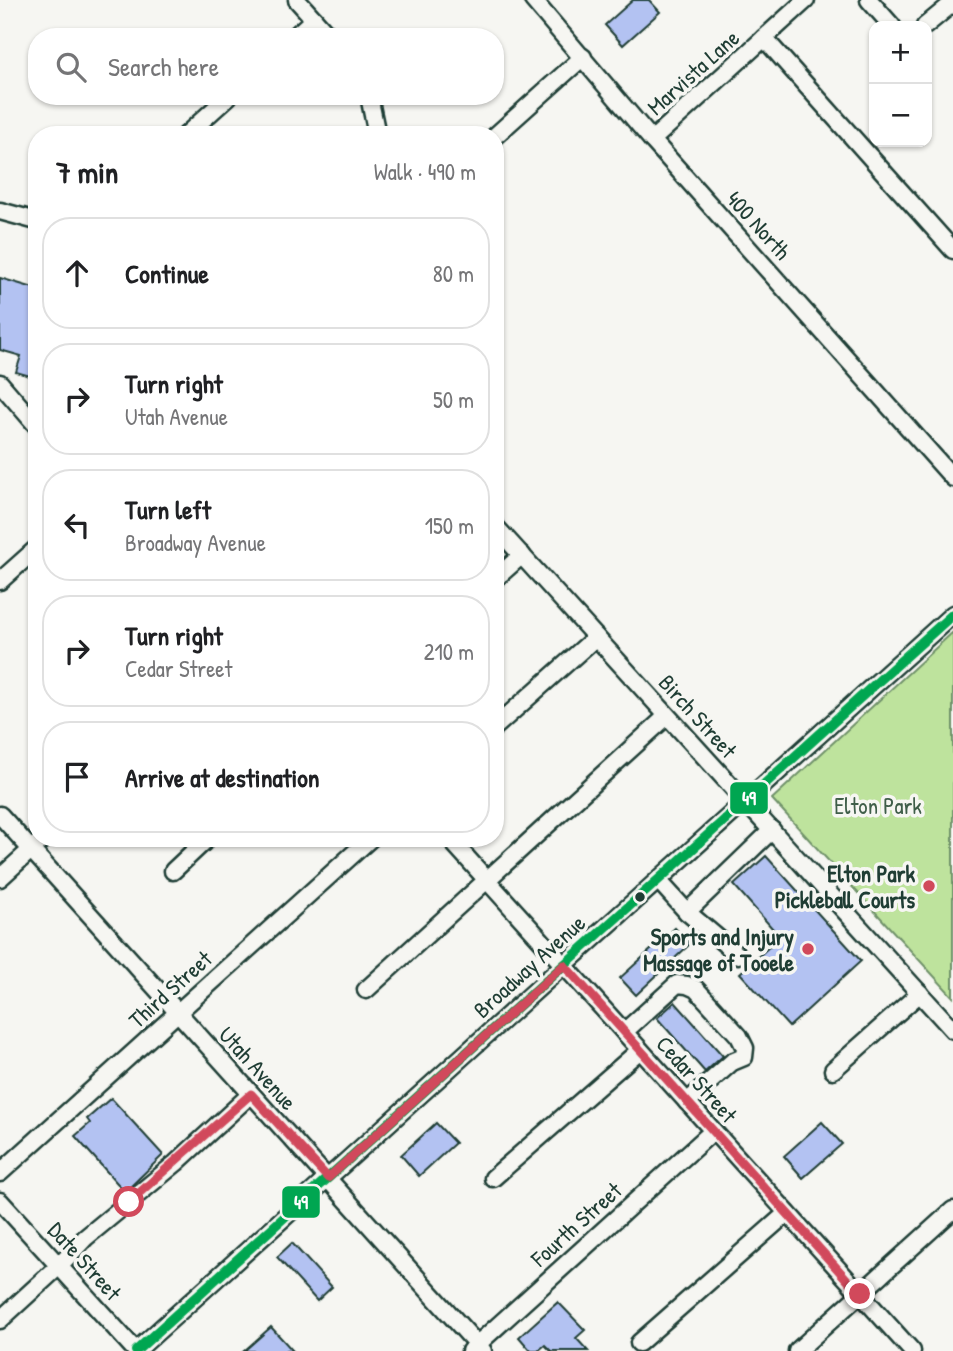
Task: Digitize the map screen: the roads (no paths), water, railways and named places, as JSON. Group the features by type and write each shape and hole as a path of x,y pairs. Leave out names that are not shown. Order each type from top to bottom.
{"street":[{"path":"297,0 322,28"},
{"name":"400 North","path":"533,0 652,139 953,478"},
{"name":"Marvista Lane","path":"652,139 806,0"},
{"path":"869,0 888,21"},
{"path":"931,21 953,3"},
{"path":"304,28 314,19"},
{"name":"Marvista Lane","path":"764,38 953,250"},
{"path":"504,128 583,57"},
{"path":"196,126 219,105"},
{"path":"371,105 375,126"},
{"path":"0,211 28,219"},
{"path":"0,383 28,416"},
{"name":"Birch Street","path":"504,536 953,1030"},
{"path":"504,571 522,555"},
{"path":"0,581 28,556"},
{"name":"Broadway Avenue","path":"136,1351 953,614"},
{"path":"504,719 596,637"},
{"path":"366,990 667,716"},
{"name":"Utah Avenue","path":"0,815 28,846"},
{"path":"687,912 772,830"},
{"name":"Utah Avenue","path":"29,847 328,1178 477,1349"},
{"path":"0,878 35,847"},
{"path":"173,870 198,847"},
{"name":"Third Street","path":"0,1173 360,847"},
{"name":"Cedar Street","path":"457,847 912,1351"},
{"path":"658,880 687,912 738,954"},
{"path":"624,1032 677,984 696,989 739,1036 745,1048 744,1057 732,1062 687,1102"},
{"path":"833,1070 920,993"},
{"path":"493,1178 640,1050"},
{"path":"0,1320 60,1266 85,1238 176,1163 251,1094"},
{"name":"Fourth Street","path":"477,1349 713,1131"},
{"name":"Date Street","path":"0,1201 136,1351"},
{"path":"797,1351 953,1210"},
{"path":"639,1343 787,1213"}],"place":[{"name":"Elton Park Pickleball Courts","path":"929,886"},
{"name":"Sports and Injury Massage of Tooele","path":"808,949"}],"park label":[{"name":"Elton Park","path":"878,805"}]}
